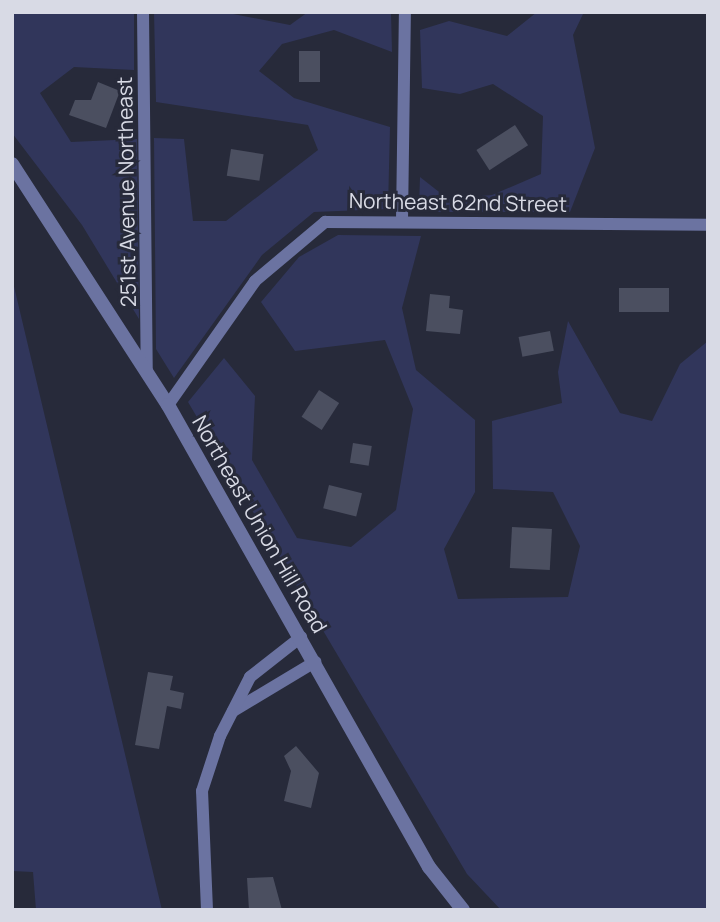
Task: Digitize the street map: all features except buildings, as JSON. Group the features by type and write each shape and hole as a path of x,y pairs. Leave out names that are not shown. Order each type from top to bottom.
{"street":[{"name":"251st Avenue Northeast","path":"144,12 147,372"},
{"path":"402,220 405,12"},
{"name":"Northeast Union Hill Road","path":"12,164 168,405 429,867 463,910"},
{"name":"Northeast 62nd Street","path":"168,405 255,281 312,227 338,218 708,225"},
{"path":"207,910 202,791 233,711 250,677 301,637"},
{"path":"233,711 314,662"}],"shaded area":[{"path":"12,12 134,12 134,70 74,67 40,93 71,142 137,139 139,319 82,225 12,133"},
{"path":"154,12 223,12 290,25 308,12 391,12 392,52 334,30 282,44 259,71 294,98 390,127 388,209 314,212 262,255 174,378 156,349 154,138 184,139 193,221 226,221 318,150 308,125 156,102"},
{"path":"537,12 584,12 573,35 595,148 570,212 434,212 419,206 420,177 448,199 492,195 541,174 543,116 493,84 460,94 422,88 420,30 449,21 507,36"},
{"path":"338,235 421,236 402,308 416,370 475,420 475,492 444,549 458,599 568,597 580,546 553,492 493,489 492,421 562,403 558,372 568,321 620,413 652,421 680,364 708,341 708,910 501,910 467,874 188,402 224,358 255,396 252,460 297,538 351,547 396,510 413,409 385,340 295,351 261,302 299,257"},
{"path":"12,278 162,910 36,910 33,872 12,871"}]}
